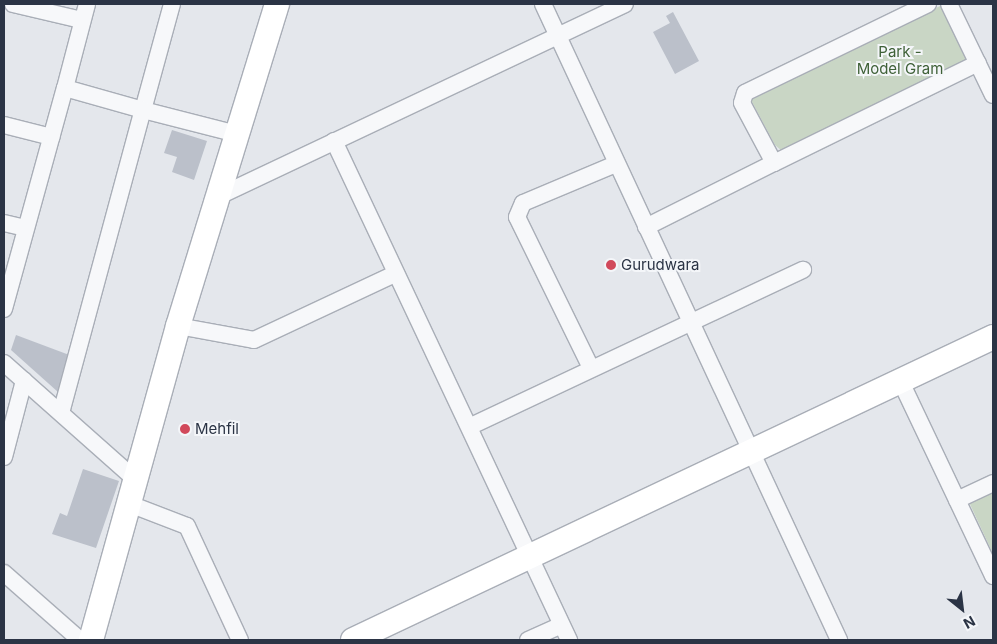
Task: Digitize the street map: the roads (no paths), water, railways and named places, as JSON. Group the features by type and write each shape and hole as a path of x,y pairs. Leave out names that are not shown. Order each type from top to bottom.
{"street":[{"path":"13,4 82,20"},
{"path":"4,309 87,4"},
{"path":"61,413 172,4"},
{"path":"92,640 127,503 136,480 178,326 277,4"},
{"path":"543,4 616,164 753,452 835,639"},
{"path":"217,197 557,34 625,4"},
{"path":"774,163 742,103 745,94 928,4"},
{"path":"949,4 993,95"},
{"path":"646,226 978,63"},
{"path":"65,88 236,134"},
{"path":"4,125 51,137"},
{"path":"334,141 396,274 471,426 569,640"},
{"path":"591,368 516,217 523,203 616,164"},
{"path":"4,223 25,228"},
{"path":"471,426 803,270"},
{"path":"178,326 254,340 396,274"},
{"path":"353,640 529,555 753,452 993,337"},
{"path":"4,363 136,480"},
{"path":"4,457 24,381"},
{"path":"901,382 993,576"},
{"path":"957,500 993,484"},
{"path":"127,503 187,526 240,640"},
{"path":"4,573 80,640"},
{"path":"528,640 561,625"}],"place":[{"name":"Gurudwara","path":"611,265"},
{"name":"Mehfil","path":"185,429"}],"park label":[{"name":"Park - Model Gram","path":"900,60"}]}
